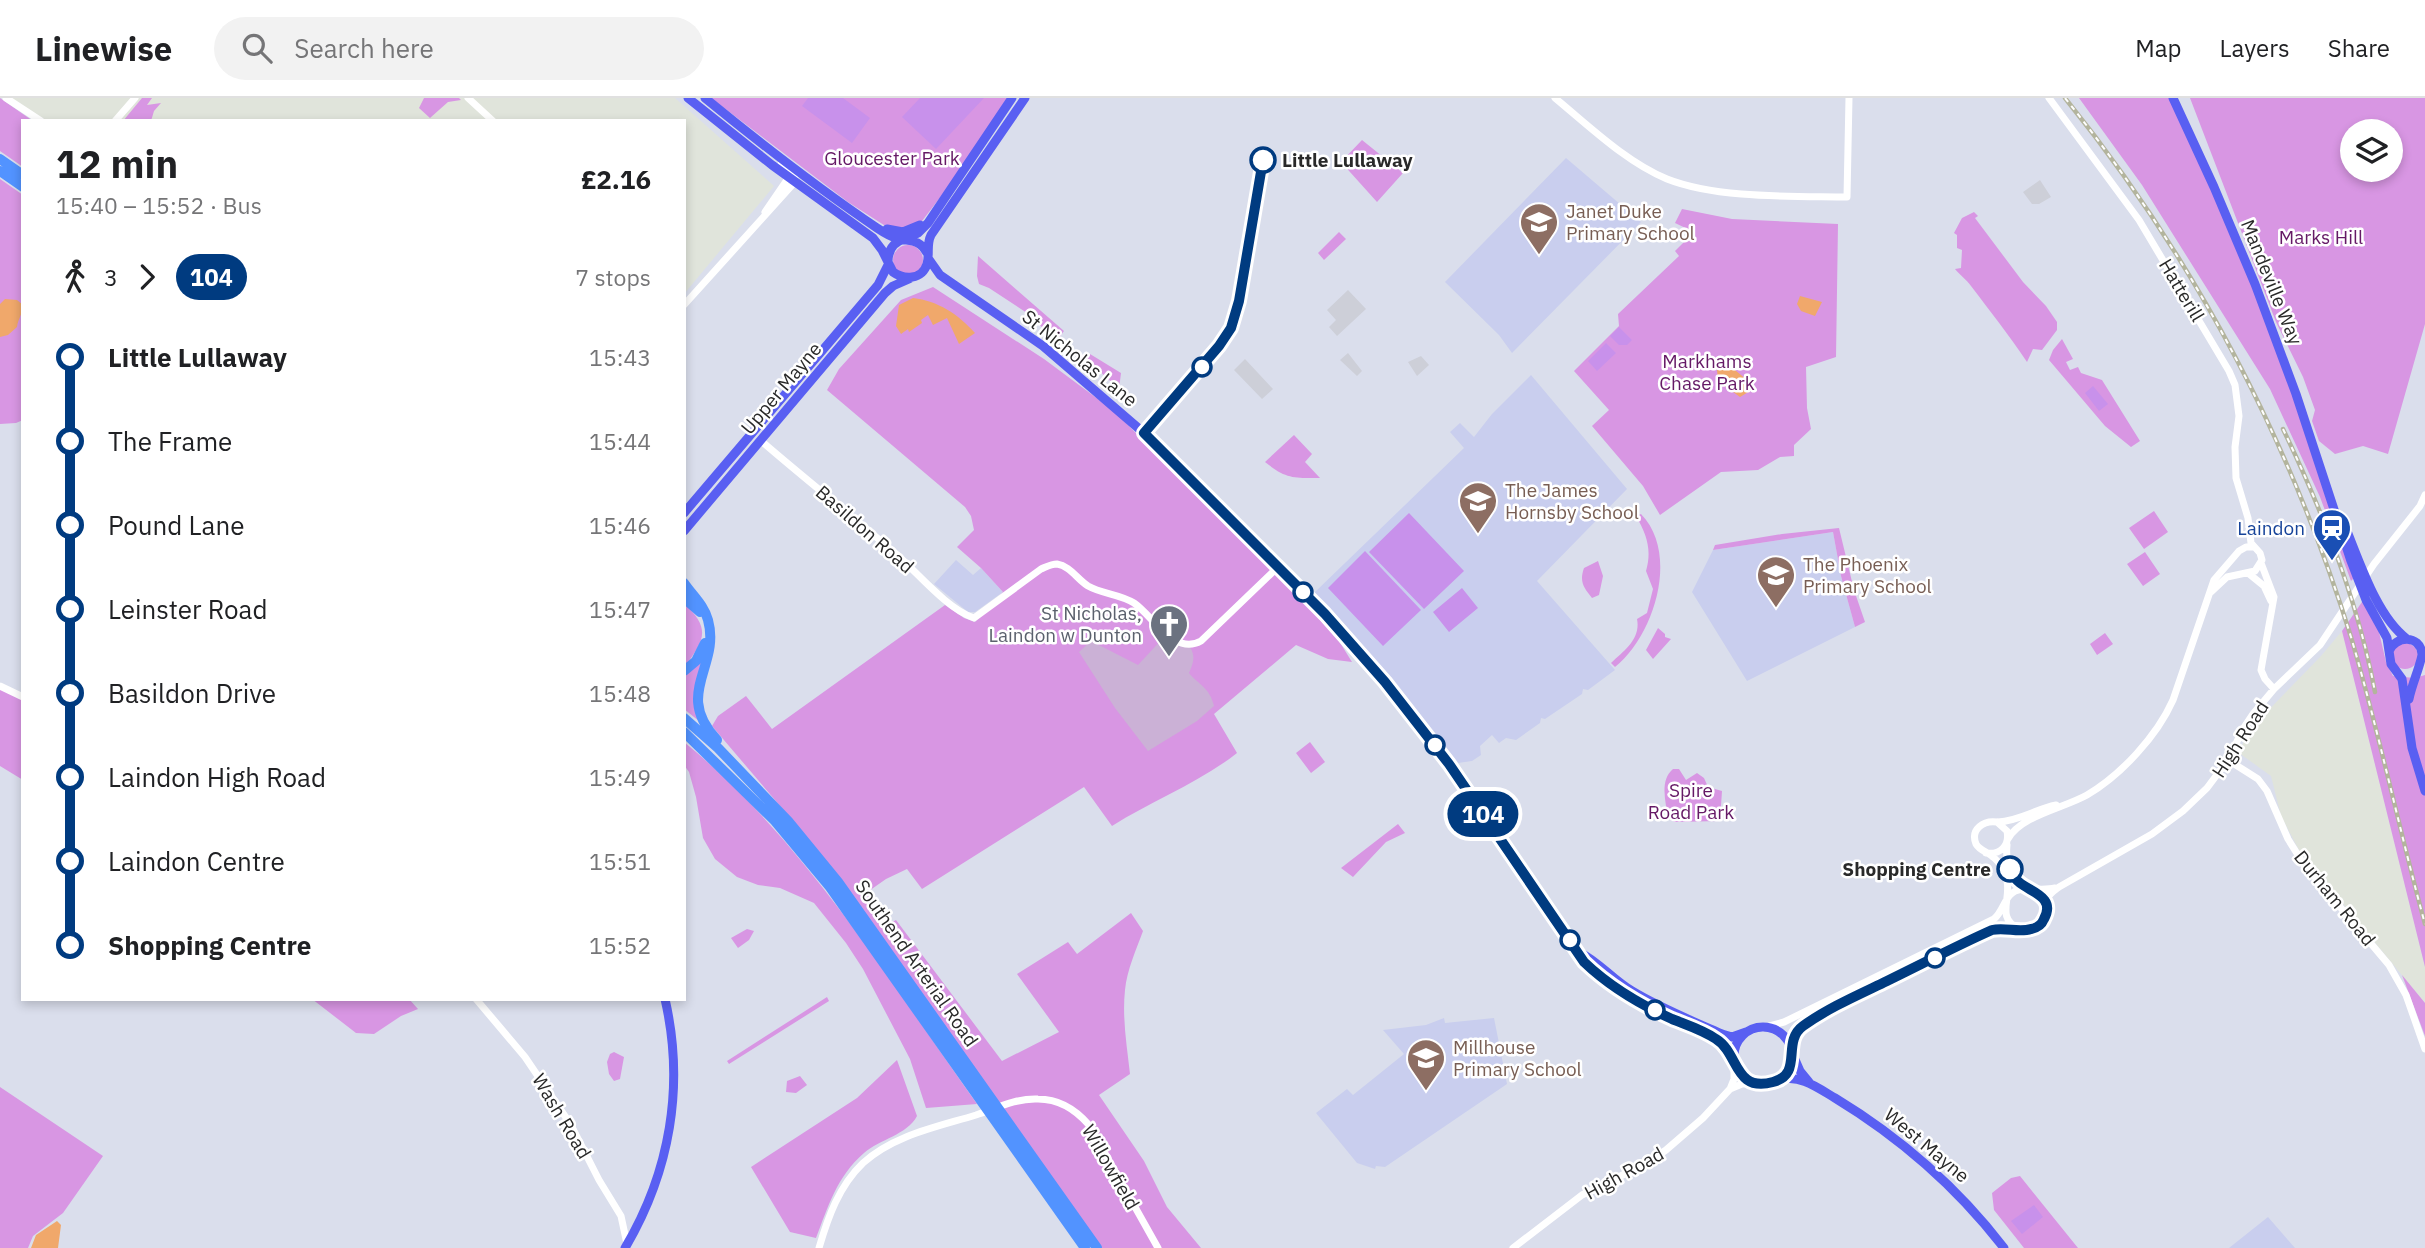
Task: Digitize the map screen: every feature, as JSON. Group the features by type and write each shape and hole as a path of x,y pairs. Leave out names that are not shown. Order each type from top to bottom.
{"highway":[{"path":"0,159 21,173"},
{"path":"0,172 21,186"},
{"path":"686,586 704,609 710,628 710,644 698,694 698,706 703,721 788,821"},
{"path":"686,597 696,605 706,632 704,646 696,660 686,669"},
{"name":"Southend Arterial Road","path":"686,720 788,821 867,920 1097,1248"},
{"name":"Southend Arterial Road","path":"686,734 775,821 830,887 1085,1248"}],"main road":[{"path":"688,98 877,241 888,264 899,276 914,277 925,268 931,235 1025,98"},
{"path":"705,98 882,232 919,243 927,257"},
{"path":"888,264 891,249 896,243 924,228 1012,98"},
{"name":"Mandeville Way","path":"2173,98 2250,271 2327,484 2348,554 2367,600 2386,635 2390,664 2403,681 2413,748 2425,791"},
{"path":"793,178 807,177"},
{"path":"845,205 885,229 903,232 919,225 951,190"},
{"name":"St Nicholas Lane","path":"927,257 940,275 1043,346 1144,433 1353,645 1449,764 1584,962 1606,982 1639,1003 1715,1038 1728,1050 1734,1062"},
{"name":"Upper Mayne","path":"686,511 878,285 888,264"},
{"name":"St Nicholas Lane","path":"914,277 936,278 987,308"},
{"name":"Upper Mayne","path":"686,529 885,293 898,283 914,277"},
{"name":"Mandeville Way","path":"2327,484 2383,611 2393,627 2420,648 2422,662 2411,687 2408,712"},
{"path":"2388,653 2395,642 2410,640"},
{"path":"2395,669 2409,672 2422,662"},
{"name":"St Nicholas Lane","path":"1579,952 1589,957 1613,978 1651,1001 1722,1034 1732,1037 1746,1032"},
{"path":"626,1246 657,1182 668,1139 674,1100 675,1065 666,1001"},
{"path":"1762,1028 1780,1032 1791,1047 1791,1066 1780,1080 1758,1083 1743,1076 1734,1062 1736,1042 1746,1032 1762,1028"},
{"name":"West Mayne","path":"1791,1047 1800,1071 1813,1085"},
{"name":"West Mayne","path":"1780,1080 1793,1078 1813,1085 1915,1153 1970,1206 2004,1248"}],"street":[{"path":"6,98 38,119"},
{"path":"117,119 135,98"},
{"path":"468,98 491,119"},
{"path":"1555,98 1623,152 1667,179 1721,192 1847,197 1849,98"},
{"name":"Hatterill","path":"2049,98 2139,220 2229,371 2237,397 2239,416 2235,470 2254,547 2260,553 2261,564 2274,595 2273,609"},
{"path":"753,136 793,178"},
{"path":"786,194 793,178"},
{"path":"761,219 793,178"},
{"path":"686,298 786,194 797,189 815,196"},
{"name":"Basildon Road","path":"760,440 970,617 977,616 1041,569 1058,564 1091,588 1136,604 1174,639 1194,644 1201,641 1278,567"},
{"name":"High Road","path":"1791,1047 1795,1034 1802,1027 1843,1003 1992,930 2028,930 2040,925 2046,914 2048,897 2059,887 2144,839 2174,818 2207,788 2228,761 2245,724 2274,689 2323,641 2388,544 2425,496"},
{"name":"Hatterill","path":"2238,552 2245,535 2245,509"},
{"name":"High Road","path":"2410,518 2425,509"},
{"path":"1986,853 1996,853 2018,827 2098,788 2143,747 2161,725 2173,700 2214,580 2238,552 2246,547 2254,547"},
{"path":"2238,552 2236,564 2264,586 2273,609 2261,670 2274,689"},
{"path":"2211,592 2223,579 2255,571 2261,564"},
{"path":"2410,640 2425,644"},
{"path":"0,686 21,695"},
{"name":"Durham Road","path":"2228,761 2258,779 2267,791 2288,839 2303,863 2389,965 2406,995 2425,1049"},
{"path":"2019,929 2006,918 2007,887 2004,874 1996,859 1976,844 1976,831 1983,823 2014,820 2044,808 2067,803"},
{"path":"1997,822 2005,827 2006,857 2012,873 2017,880 2043,897 2046,904"},
{"name":"High Road","path":"1762,1028 1784,1022 1990,921 1999,914 2015,891 2059,887"},
{"name":"Wash Road","path":"478,1001 525,1057 571,1125 625,1224 626,1246"},
{"path":"1730,1089 1734,1079 1734,1062"},
{"path":"1730,1089 1737,1085 1758,1083"},
{"name":"High Road","path":"1513,1248 1582,1195 1647,1163 1666,1150 1703,1118 1730,1089"},
{"name":"Willowfield","path":"819,1248 839,1194 864,1162 900,1140 1025,1099 1054,1101 1075,1111 1085,1120 1103,1147 1157,1248"}],"shaded area":[{"path":"11,98 675,98 774,186 686,292 686,119 44,119"},
{"path":"808,98 843,98 870,118 852,143 802,106"},
{"path":"920,98 984,98 936,149 902,117"},
{"name":"Janet Duke Primary School","path":"1566,158 1641,222 1512,353 1499,335 1445,282"},
{"path":"2040,180 2051,197 2039,204 2032,204 2023,192"},
{"path":"1348,290 1366,309 1337,336 1329,327 1336,320 1327,310"},
{"path":"1800,296 1822,302 1815,316 1801,311 1797,304"},
{"path":"913,298 931,302 947,310 975,333 959,344 947,318 933,325 928,315 921,320 922,323 901,334 896,326 899,305"},
{"path":"5,299 17,300 21,303 17,327 8,335 0,337 0,304"},
{"path":"1619,327 1632,340 1627,345 1619,345 1610,336"},
{"path":"1606,343 1616,353 1597,371 1588,361"},
{"path":"1348,353 1362,371 1357,376 1340,360"},
{"path":"1421,356 1429,365 1417,376 1408,362"},
{"path":"1245,359 1273,389 1262,399 1234,370"},
{"path":"1723,365 1730,366 1752,384 1750,391 1740,397 1718,381 1717,370"},
{"name":"The James Hornsby School","path":"1531,375 1627,489 1537,581 1615,670 1588,690 1583,689 1582,694 1545,719 1541,718 1540,723 1516,740 1506,738 1499,743 1492,735 1480,746 1481,755 1472,761 1458,763 1383,670 1314,593 1464,448 1450,432 1460,423 1474,437 1492,414"},
{"path":"2093,386 2108,404 2099,411 2085,393"},
{"path":"1409,513 1464,571 1424,609 1369,552"},
{"name":"The Phoenix Primary School","path":"1833,532 1841,576 1855,627 1747,681 1692,592 1713,550"},
{"path":"1365,551 1421,610 1383,646 1328,588"},
{"path":"956,560 973,575 981,568 1003,592 975,612 968,612 934,584"},
{"path":"1462,588 1478,608 1449,632 1433,612"},
{"path":"2342,631 2425,967 2425,1003 2300,852 2281,816 2271,776 2239,753 2254,725"},
{"path":"1163,638 1190,647 1193,663 1189,673 1207,691 1214,706 1197,721 1148,751 1115,708 1079,652 1091,641 1138,665"},
{"name":"Millhouse Primary School","path":"1444,1018 1445,1023 1494,1018 1507,1084 1385,1167 1376,1166 1375,1169 1357,1163 1316,1113 1347,1089 1353,1095 1404,1054 1383,1030 1426,1025"},
{"path":"2034,1205 2043,1217 2022,1234 2011,1221"},
{"path":"2268,1217 2295,1248 2229,1248"},
{"path":"57,1221 61,1225 58,1248 31,1248 36,1235"}],"green space":[{"path":"0,98 30,119 21,119 21,166 0,151"},
{"path":"142,98 152,98 147,105 161,103 152,119 125,119"},
{"path":"424,98 461,100 448,102 430,118 419,108"},
{"name":"Gloucester Park","path":"711,98 1007,98 962,169 922,221 906,229 887,227 848,202"},
{"path":"2079,98 2172,98 2255,284 2355,577 2351,581 2320,497 2270,389 2142,185"},
{"name":"Marks Hill","path":"2190,98 2425,98 2425,324 2388,454 2363,446 2335,454 2319,441 2312,421 2315,410 2303,377 2276,322"},
{"path":"1362,140 1403,173 1377,202 1341,162"},
{"path":"0,179 21,194 21,421 0,424"},
{"name":"Markhams Chase Park","path":"1682,209 1732,219 1838,224 1836,357 1806,367 1807,408 1811,429 1794,445 1794,456 1780,457 1758,470 1721,472 1660,515 1643,486 1592,426 1609,410 1574,371 1619,326 1618,314 1679,256 1675,251 1694,232 1675,223"},
{"path":"1974,212 1978,216 1975,218 2023,282 2057,322 2057,330 2042,350 2033,349 2027,362 1955,269 1961,268 1962,250 1957,248 1957,235 1954,233 1962,218"},
{"path":"1339,232 1346,239 1324,260 1318,253"},
{"path":"908,245 919,249 923,260 919,271 908,275 897,271 893,260 897,249"},
{"path":"978,256 1064,331 1058,339 1030,318 1030,315 979,284"},
{"path":"933,287 1044,359 1114,411 1300,598 1339,641 1352,662 1328,659 1296,645 1214,714 1237,753 1207,773 1112,826 1084,787 922,889 907,869 866,893 890,923 896,920 1002,1061 1059,1032 1017,974 1068,942 1077,954 1131,913 1143,931 1130,968 1124,1001 1130,1074 1099,1095 1144,1161 1167,1207 1201,1248 1101,1248 809,840 712,726 718,716 746,696 772,729 945,605 975,622 1003,592 957,547 974,530 971,516 965,507 827,390 839,369 901,300"},
{"path":"2062,339 2073,359 2066,362 2070,370 2078,367 2081,373 2102,380 2140,441 2131,447 2105,426 2049,360"},
{"path":"1090,354 1121,373 1119,389 1085,358"},
{"path":"1294,435 1312,454 1305,462 1320,478 1291,476 1279,472 1265,462"},
{"path":"2154,511 2168,532 2144,549 2129,528"},
{"path":"1641,514 1653,531 1659,550 1657,594 1651,616 1641,636 1615,667 1611,663 1634,639 1637,619 1647,613 1653,589 1646,571 1649,556 1647,543 1636,516"},
{"path":"1839,528 1865,622 1855,627 1841,576 1833,532 1713,550 1715,545"},
{"path":"2145,552 2160,574 2143,586 2127,564"},
{"path":"1598,561 1603,576 1599,595 1592,598 1583,584 1582,577 1584,568"},
{"path":"2364,599 2379,632 2386,662 2393,676 2415,678 2425,675 2425,967 2342,631"},
{"path":"686,605 702,628 696,650 686,665"},
{"path":"1658,628 1665,637 1671,639 1653,659 1646,650"},
{"path":"2105,633 2113,644 2097,655 2090,644"},
{"path":"2405,643 2414,647 2418,656 2414,665 2405,669 2396,665 2392,656 2396,647"},
{"path":"706,649 699,721 686,711 686,671"},
{"path":"0,686 21,697 21,779 0,766"},
{"path":"1310,742 1325,762 1311,773 1296,753"},
{"path":"686,744 768,822 806,867 877,960 977,1104 926,1108 910,1059 863,969 846,943 814,903 780,888 758,885 737,877 715,859 703,838 686,768"},
{"name":"Spire Road Park","path":"1673,769 1679,769 1686,780 1697,773 1704,778 1708,787 1722,791 1720,821 1675,822 1668,819 1665,786"},
{"path":"1398,824 1405,833 1386,842 1353,877 1341,868"},
{"path":"747,929 754,931 749,940 738,948 731,938"},
{"path":"2402,975 2425,1003 2425,1036"},
{"path":"827,997 829,1001 729,1064 727,1061"},
{"path":"315,1001 411,1001 418,1009 401,1016 374,1034 356,1033"},
{"path":"614,1052 624,1057 620,1079 614,1081 609,1074 607,1062 610,1054"},
{"path":"897,1060 917,1116 907,1128 870,1148 855,1162 834,1192 816,1238 790,1232 751,1167 857,1098"},
{"path":"800,1076 807,1085 796,1093 786,1092 787,1081"},
{"path":"0,1087 103,1156 63,1213 33,1236 28,1248 0,1248"},
{"path":"2020,1176 2078,1248 2024,1248 1994,1210 1992,1193 2011,1178"}],"railway":[{"path":"2065,98 2156,222 2196,287 2234,354 2299,493 2351,637 2425,924"},
{"path":"2283,429 2338,558 2359,624 2375,692"}],"bus line":[{"name":"104","path":"1263,160 1239,301 1231,328 1219,346 1144,433 1325,614 1385,682 1449,764 1584,962 1594,972 1639,1003 1715,1038 1728,1050 1739,1073 1752,1082 1770,1083 1780,1080 1787,1073 1792,1060 1790,1046 1795,1034 1825,1012 1992,930 2028,930 2040,925 2046,914 2045,900 2035,890 2017,880 2010,869"}],"place":[{"name":"Little Lullaway","path":"1263,160"},
{"name":"Janet Duke Primary School","path":"1539,256"},
{"name":"The James Hornsby School","path":"1478,535"},
{"name":"Laindon","path":"2332,562"},
{"name":"The Phoenix Primary School","path":"1776,609"},
{"name":"St Nicholas, Laindon w Dunton","path":"1169,658"},
{"name":"Shopping Centre","path":"2010,869"},
{"name":"Millhouse Primary School","path":"1426,1092"}]}
